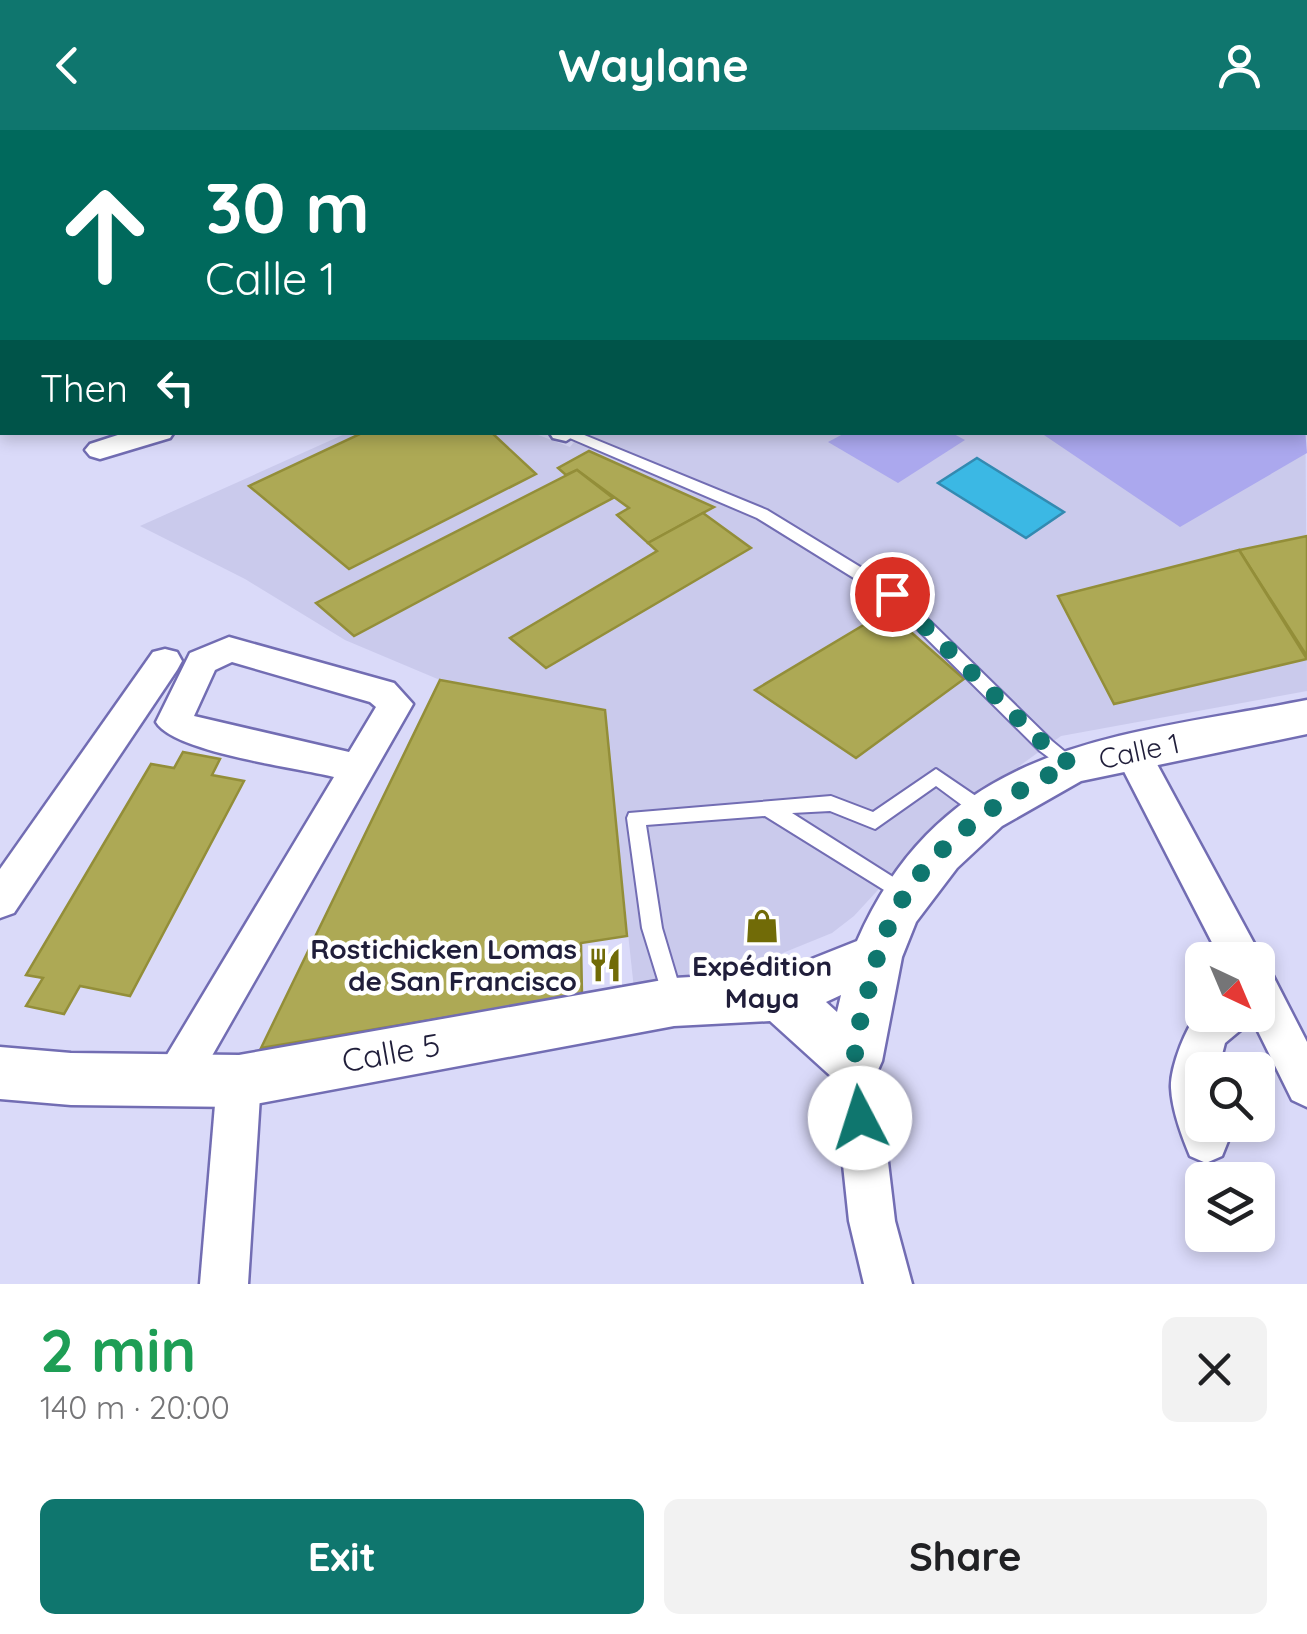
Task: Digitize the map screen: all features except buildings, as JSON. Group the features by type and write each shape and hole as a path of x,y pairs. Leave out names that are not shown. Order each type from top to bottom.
{"street":[{"path":"100,450 150,435"},
{"path":"174,1082 359,768 396,704 382,692 229,649 202,662 174,722 196,732 359,768"},
{"path":"0,901 165,661"},
{"name":"Calle 1","path":"854,1062 876,957 905,895 940,854 985,812 1030,784 1072,765 1307,717"},
{"path":"1132,752 1232,942"},
{"name":"Calle 5","path":"0,1072 71,1080 239,1081 674,1002 780,996 876,957"},
{"path":"780,996 854,1062 872,1222 888,1284"},
{"path":"1275,1023 1307,1086"},
{"path":"224,1284 239,1081"}],"lane":[{"path":"569,435 762,514 892,594 1046,746 1072,765"},
{"path":"674,1002 652,928 636,818 831,803 876,821 936,776 985,812"},
{"path":"768,808 905,895"}],"shaded area":[{"path":"343,435 538,435 570,447 580,435 1306,435 1307,691 1061,736 961,808 923,841 854,916 832,933 768,959 634,989 604,710 440,680 345,640 245,579 140,526"},
{"path":"841,435 956,435 965,440 898,483 828,442"},
{"path":"1044,435 1306,435 1307,453 1180,527"}],"water":[{"path":"977,458 1064,512 1026,538 938,483"}],"place":[{"name":"Expédition Maya","path":"762,926"},
{"name":"Rostichicken Lomas de San Francisco","path":"605,965"}],"route":[{"path":"860,1118 854,1062 860,1026 876,957 905,895 940,854 985,812 1030,784 1072,765 1046,746 892,594"}]}
